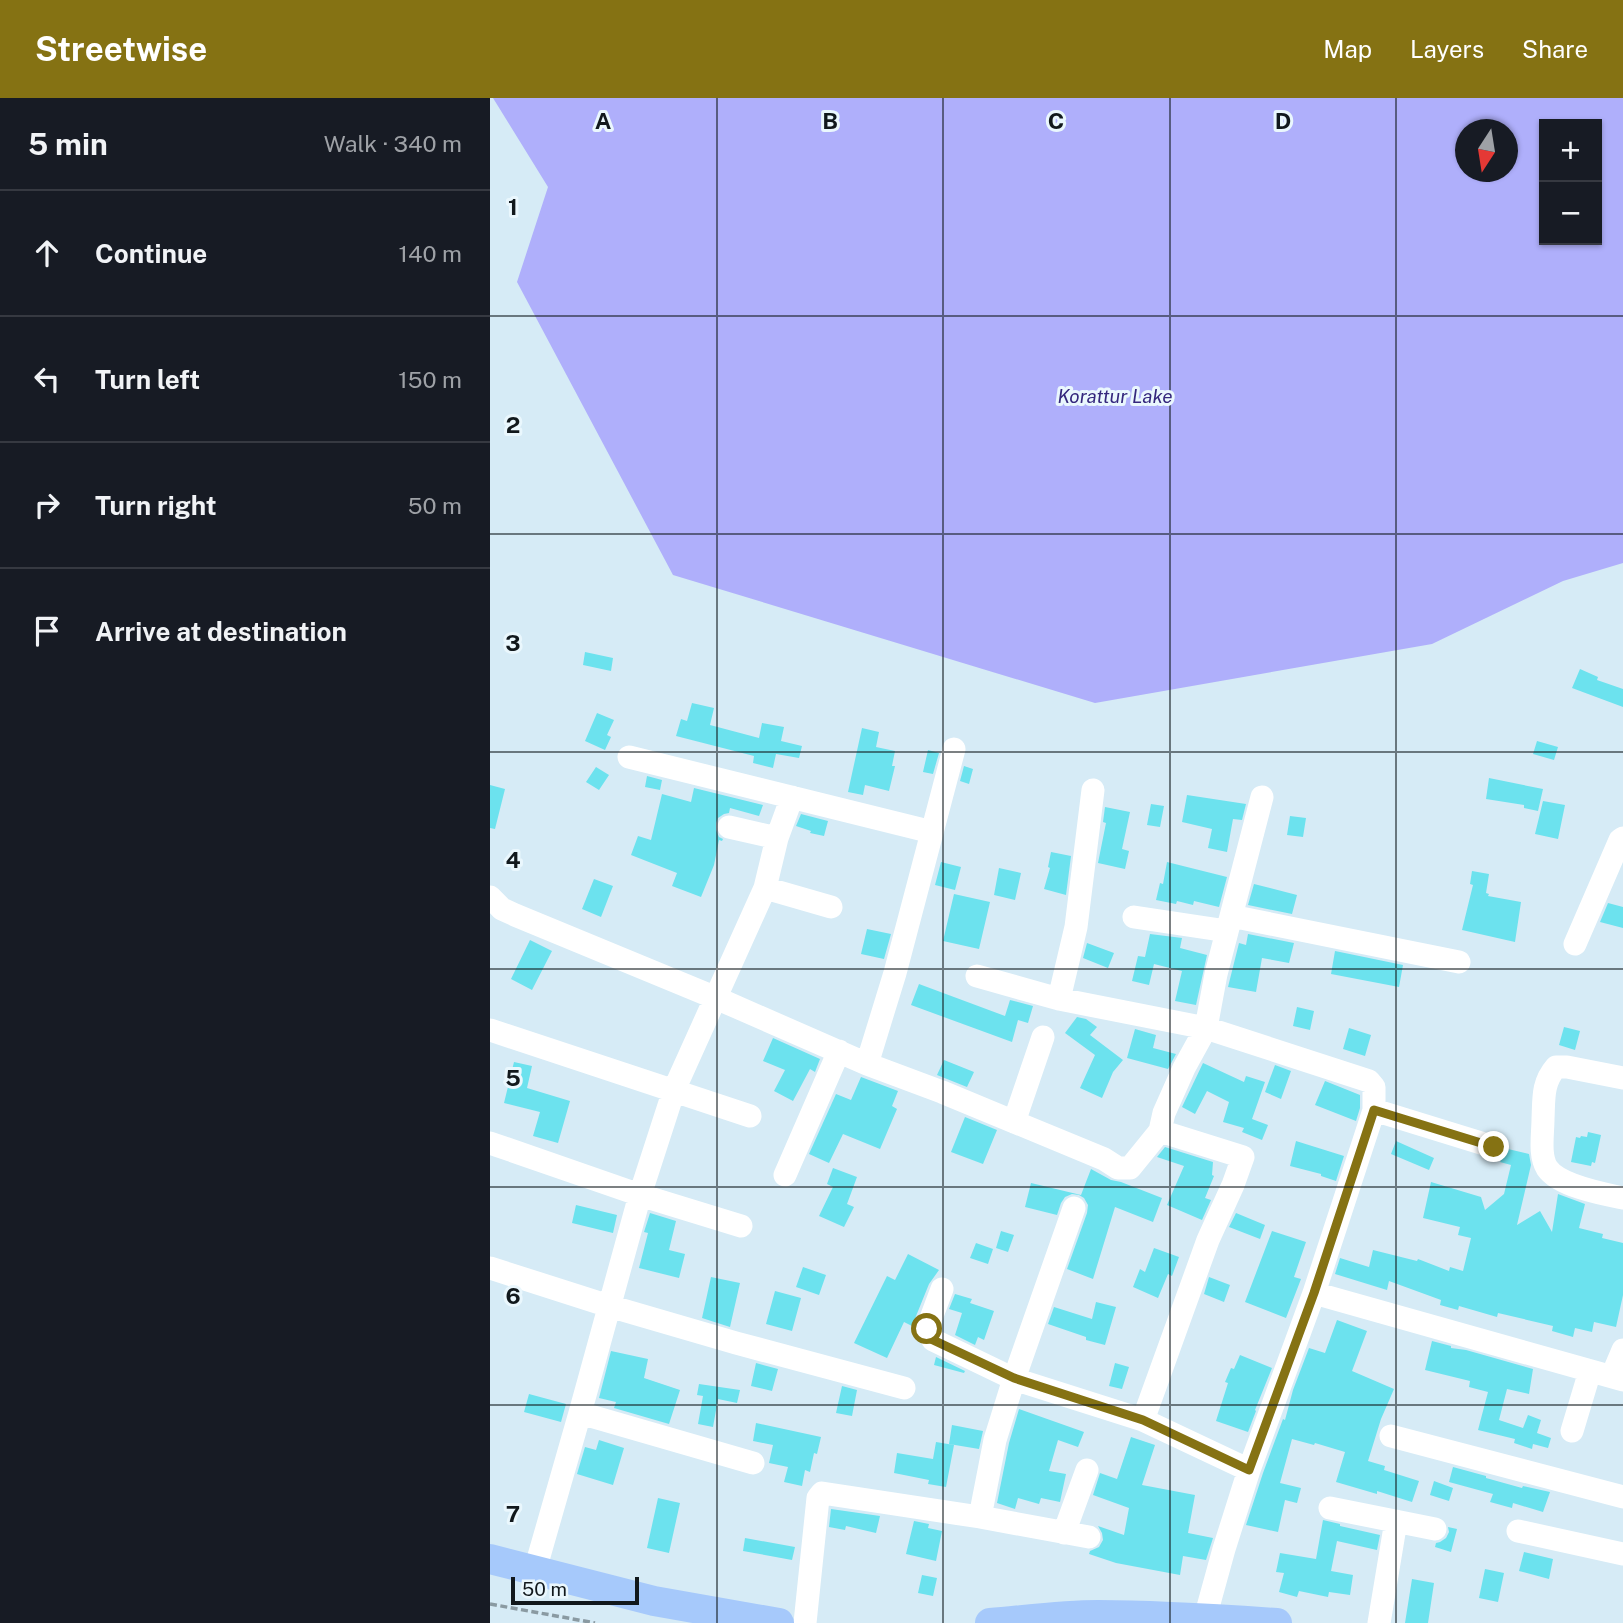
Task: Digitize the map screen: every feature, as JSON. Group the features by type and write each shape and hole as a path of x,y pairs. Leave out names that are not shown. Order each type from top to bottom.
{"main road":[{"path":"490,1559 654,1601 779,1623"},
{"path":"990,1623 1095,1619 1275,1623"}],"street":[{"path":"867,1063 895,973 954,748"},
{"path":"629,757 932,832"},
{"path":"1059,999 1076,928 1093,790"},
{"path":"535,1570 640,1195 674,1090 765,888 777,838 792,797"},
{"path":"490,897 502,909 515,915 1104,1159 1118,1168 1130,1168 1160,1131 1164,1113 1179,1079 1206,1028 1216,975 1262,797"},
{"path":"729,827 777,838"},
{"path":"1576,944 1623,838"},
{"path":"765,888 831,907"},
{"path":"1134,917 1229,923 1459,962"},
{"path":"977,975 1059,999 1206,1028 1369,1081 1374,1087 1374,1110 1314,1293 1249,1470 1200,1620"},
{"path":"490,1030 750,1116"},
{"path":"1014,1122 1042,1037"},
{"path":"785,1175 839,1051"},
{"path":"1623,1077 1556,1067 1544,1087 1542,1149 1547,1167 1566,1183 1623,1198"},
{"path":"1374,1110 1494,1147"},
{"path":"1143,1420 1209,1240 1243,1157 1160,1131"},
{"path":"490,1143 640,1195 741,1226"},
{"path":"980,1517 995,1440 1074,1208"},
{"path":"490,1268 736,1343 904,1388"},
{"path":"942,1289 927,1329 933,1340 1014,1378 1143,1420 1249,1470"},
{"path":"1314,1293 1608,1376"},
{"path":"1573,1431 1623,1350"},
{"path":"580,1413 753,1463"},
{"path":"1391,1437 1623,1497"},
{"path":"1065,1533 1087,1470"},
{"path":"805,1623 818,1498 822,1493 1089,1537"},
{"path":"1330,1508 1435,1529"},
{"path":"1379,1623 1395,1521"},
{"path":"1518,1531 1623,1554"}],"path":[{"path":"490,1604 595,1623"}],"water":[{"name":"Korattur Lake","path":"493,98 1623,98 1623,563 1563,581 1432,644 1095,703 673,575 517,282 548,187"}],"building":[{"path":"585,652 613,658 611,671 583,665"},
{"path":"1580,669 1598,677 1597,680 1623,689 1623,707 1572,688"},
{"path":"692,703 714,708 710,725 759,738 762,723 784,727 781,741 802,746 799,758 776,754 773,768 753,763 754,756 676,736 681,719 687,721"},
{"path":"597,713 614,720 607,735 611,737 605,750 585,741"},
{"path":"862,728 879,732 876,747 895,751 892,766 895,766 889,791 865,785 863,795 848,792"},
{"path":"1537,741 1558,747 1554,760 1533,754"},
{"path":"928,750 939,753 933,774 923,772"},
{"path":"964,766 973,769 969,784 960,781"},
{"path":"596,767 609,775 599,790 586,782"},
{"path":"647,776 662,780 660,790 645,787"},
{"path":"1489,778 1543,789 1538,811 1524,808 1524,805 1486,799"},
{"path":"490,785 505,789 495,829 490,828"},
{"path":"694,788 763,805 759,816 730,808 729,813 718,818 716,830 723,839 719,840 714,865 701,897 672,886 677,873 631,855 638,836 651,840 662,794 691,802"},
{"path":"1187,795 1246,804 1242,820 1233,819 1227,852 1208,848 1212,829 1182,822"},
{"path":"1543,801 1565,805 1558,839 1535,834"},
{"path":"1151,804 1164,806 1160,827 1147,825"},
{"path":"1105,807 1130,812 1122,849 1129,851 1125,869 1098,863 1106,823 1103,822"},
{"path":"801,814 828,821 824,836 796,826"},
{"path":"1290,816 1306,818 1303,837 1287,835"},
{"path":"1051,852 1071,856 1066,895 1044,889"},
{"path":"941,862 961,867 955,890 935,885"},
{"path":"1167,862 1227,877 1219,907 1194,901 1193,905 1156,900 1160,883 1163,884"},
{"path":"999,868 1021,873 1015,900 994,895"},
{"path":"1472,871 1489,874 1486,893 1488,896 1521,902 1515,942 1462,930 1473,885 1470,884"},
{"path":"594,879 613,886 601,917 582,909"},
{"path":"1254,884 1297,895 1292,914 1248,905"},
{"path":"954,894 990,902 979,949 943,941"},
{"path":"1608,903 1623,907 1623,928 1600,922"},
{"path":"867,929 891,934 884,959 861,954"},
{"path":"1150,934 1182,938 1180,948 1207,955 1196,1005 1175,1001 1182,971 1154,964 1149,985 1132,981 1138,956 1145,957"},
{"path":"1248,934 1294,943 1289,963 1262,958 1256,992 1228,987 1239,943 1246,945"},
{"path":"530,940 552,951 532,990 511,979"},
{"path":"1087,943 1114,953 1108,968 1083,958"},
{"path":"1335,951 1403,965 1399,987 1331,974"},
{"path":"919,984 1005,1016 1010,1000 1033,1006 1028,1023 1018,1020 1012,1042 911,1005"},
{"path":"1297,1007 1314,1011 1310,1030 1293,1026"},
{"path":"1077,1017 1086,1019 1097,1027 1090,1035 1123,1060 1113,1072 1102,1098 1080,1088 1095,1055 1065,1033"},
{"path":"1564,1027 1580,1031 1575,1050 1559,1045"},
{"path":"1349,1028 1371,1035 1365,1056 1343,1049"},
{"path":"1135,1029 1156,1035 1153,1048 1176,1054 1168,1069 1127,1058"},
{"path":"773,1038 820,1059 815,1072 810,1069 793,1101 774,1091 785,1070 763,1061"},
{"path":"944,1060 974,1072 967,1087 937,1075"},
{"path":"514,1062 532,1066 527,1088 570,1101 558,1143 533,1136 540,1112 504,1103"},
{"path":"1203,1063 1244,1082 1246,1076 1265,1082 1252,1119 1268,1125 1262,1140 1242,1132 1244,1128 1223,1122 1229,1102 1207,1091 1195,1114 1182,1107"},
{"path":"1275,1065 1291,1071 1281,1099 1265,1092"},
{"path":"861,1077 898,1091 892,1106 897,1109 880,1149 843,1134 829,1163 809,1154 836,1094 851,1100"},
{"path":"1325,1081 1360,1095 1356,1121 1315,1105"},
{"path":"965,1117 997,1130 983,1164 951,1152"},
{"path":"1588,1132 1601,1135 1595,1163 1592,1162 1591,1166 1571,1162 1576,1137 1587,1137"},
{"path":"1296,1141 1344,1156 1336,1181 1290,1166"},
{"path":"1396,1141 1434,1158 1429,1170 1391,1154"},
{"path":"1165,1147 1213,1162 1214,1176 1205,1198 1211,1200 1202,1220 1167,1205 1184,1166 1157,1157"},
{"path":"1508,1149 1529,1154 1531,1165 1517,1225 1540,1211 1552,1232 1558,1194 1585,1204 1579,1228 1623,1243 1623,1295 1616,1327 1594,1322 1592,1332 1575,1328 1573,1337 1552,1331 1553,1326 1498,1313 1497,1317 1459,1306 1458,1310 1440,1305 1441,1300 1389,1281 1387,1290 1335,1274 1340,1258 1369,1267 1373,1250 1417,1261 1418,1259 1449,1271 1450,1267 1463,1271 1471,1238 1458,1235 1460,1227 1423,1218 1431,1182 1481,1197 1485,1210 1504,1194 1511,1165 1500,1162"},
{"path":"833,1168 857,1177 847,1204 854,1207 844,1227 819,1216 833,1187 827,1184"},
{"path":"1091,1169 1111,1180 1162,1198 1153,1222 1115,1207 1093,1279 1067,1269 1087,1213 1088,1205 1084,1198 1072,1194 1065,1197 1057,1215 1025,1207 1031,1183 1081,1195"},
{"path":"576,1205 617,1215 613,1233 572,1223"},
{"path":"650,1213 676,1221 669,1250 685,1254 679,1278 639,1268 648,1233 644,1232"},
{"path":"1236,1213 1265,1225 1260,1239 1229,1227"},
{"path":"1001,1231 1014,1235 1008,1252 996,1248"},
{"path":"1272,1231 1306,1242 1294,1277 1301,1279 1286,1318 1245,1302"},
{"path":"976,1243 993,1249 988,1264 970,1258"},
{"path":"1154,1248 1179,1257 1172,1276 1168,1274 1158,1298 1133,1287 1140,1269 1145,1272"},
{"path":"908,1254 939,1270 929,1284 912,1326 904,1322 887,1358 854,1343 887,1276 895,1280"},
{"path":"803,1267 826,1275 819,1295 796,1287"},
{"path":"711,1277 740,1283 730,1327 702,1318"},
{"path":"1209,1277 1230,1285 1224,1302 1204,1294"},
{"path":"775,1291 801,1298 792,1331 766,1324"},
{"path":"955,1294 972,1299 970,1303 994,1311 984,1340 978,1337 975,1345 955,1335 962,1313 949,1309"},
{"path":"1096,1302 1116,1307 1105,1345 1048,1324 1054,1307 1092,1319"},
{"path":"1337,1320 1367,1331 1352,1371 1394,1389 1368,1461 1385,1466 1384,1470 1419,1481 1412,1502 1336,1482 1345,1452 1292,1439 1280,1483 1301,1488 1297,1503 1285,1500 1278,1532 1246,1525 1309,1348 1325,1353"},
{"path":"1432,1341 1533,1369 1529,1394 1507,1389 1499,1420 1523,1428 1528,1415 1541,1420 1537,1433 1551,1438 1548,1448 1533,1444 1532,1449 1514,1443 1515,1439 1478,1430 1488,1392 1469,1387 1470,1381 1425,1370"},
{"path":"611,1351 648,1359 644,1378 680,1390 669,1424 614,1408 616,1402 599,1398"},
{"path":"1240,1355 1272,1368 1248,1432 1216,1421 1228,1383 1225,1382"},
{"path":"936,1357 965,1371 964,1373 934,1365"},
{"path":"756,1363 778,1369 772,1391 751,1386"},
{"path":"1115,1363 1129,1367 1122,1389 1109,1386"},
{"path":"699,1384 740,1390 737,1403 718,1399 713,1427 698,1424 703,1396 697,1395"},
{"path":"842,1386 857,1390 852,1416 836,1413"},
{"path":"529,1394 566,1404 561,1422 524,1412"},
{"path":"1019,1409 1084,1432 1078,1447 1058,1440 1049,1471 1066,1474 1060,1502 1041,1498 1039,1504 1018,1498 1015,1509 997,1503"},
{"path":"756,1423 821,1437 810,1472 805,1470 802,1486 784,1482 788,1467 769,1463 773,1445 753,1441"},
{"path":"952,1425 983,1431 979,1449 949,1444"},
{"path":"1131,1437 1155,1445 1142,1485 1195,1495 1188,1533 1213,1538 1206,1560 1183,1556 1180,1575 1116,1563 1089,1554 1099,1547 1103,1540 1098,1526 1124,1535 1129,1508 1093,1495 1100,1473 1117,1479"},
{"path":"599,1440 624,1448 613,1485 577,1474 585,1447 596,1450"},
{"path":"936,1442 954,1445 946,1487 928,1484 929,1480 894,1473 897,1453 933,1459"},
{"path":"1453,1467 1522,1488 1523,1486 1550,1492 1543,1512 1513,1503 1512,1508 1490,1502 1493,1494 1449,1482"},
{"path":"1434,1481 1453,1488 1449,1501 1430,1495"},
{"path":"658,1498 680,1503 669,1553 647,1548"},
{"path":"831,1509 880,1516 876,1533 846,1526 845,1530 829,1527"},
{"path":"1323,1520 1380,1535 1377,1550 1337,1541 1331,1571 1353,1575 1350,1595 1329,1592 1328,1597 1299,1591 1297,1597 1279,1592 1284,1573 1276,1572 1280,1553 1316,1559"},
{"path":"914,1521 929,1524 928,1528 942,1531 936,1561 906,1554"},
{"path":"1448,1527 1457,1529 1451,1552 1435,1547 1436,1543 1446,1538"},
{"path":"745,1538 795,1547 792,1560 743,1551"},
{"path":"1524,1552 1553,1559 1549,1579 1519,1571"},
{"path":"1485,1569 1504,1573 1498,1602 1479,1598"},
{"path":"922,1575 937,1578 933,1596 918,1593"},
{"path":"1412,1579 1434,1583 1428,1623 1405,1623"}],"route":[{"path":"927,1329 933,1340 1014,1378 1143,1420 1249,1470 1314,1293 1374,1110 1494,1147"}]}
